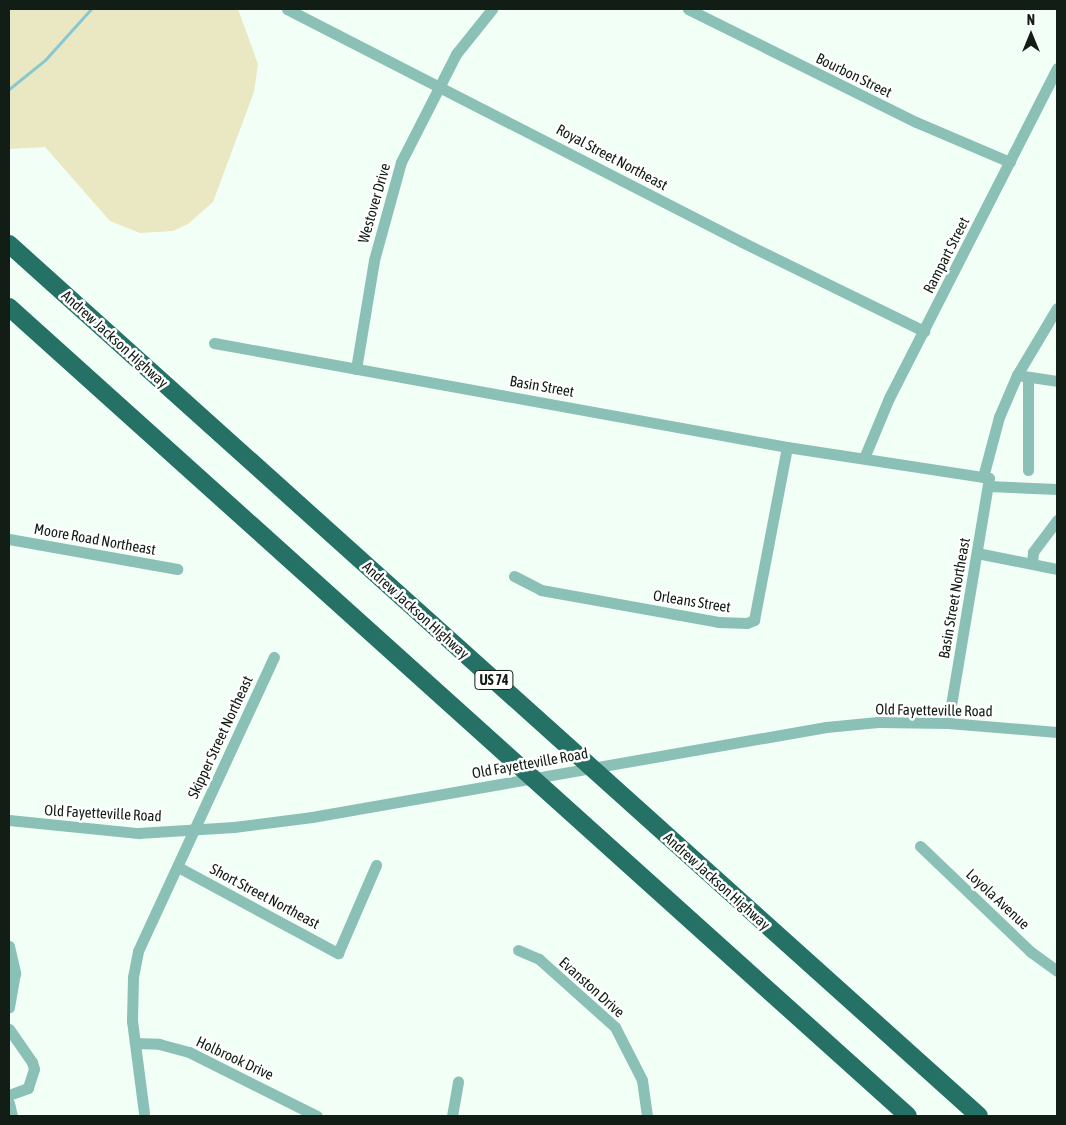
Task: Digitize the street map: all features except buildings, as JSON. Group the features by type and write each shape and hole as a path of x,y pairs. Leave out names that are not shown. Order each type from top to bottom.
{"highway":[{"name":"Andrew Jackson Highway","path":"9,244 979,1116"},
{"path":"9,307 908,1116"}],"street":[{"name":"Royal Street Northeast","path":"286,9 438,88 924,331"},
{"name":"Westover Drive","path":"356,369 374,260 390,195 401,162 456,54 492,9"},
{"name":"Bourbon Street","path":"688,9 916,122 1010,162"},
{"name":"Rampart Street","path":"864,458 889,398 1057,68"},
{"name":"Basin Street Northeast","path":"948,723 999,417 1023,376 1057,308"},
{"name":"Basin Street","path":"214,343 787,447 864,458 987,480 1057,489"},
{"path":"1028,470 1023,376 1057,381"},
{"name":"Orleans Street","path":"514,576 541,590 718,622 747,623 754,620 787,447"},
{"path":"1032,563 1033,552 1057,520"},
{"name":"Moore Road Northeast","path":"9,540 176,569"},
{"path":"977,554 1057,569"},
{"name":"Skipper Street Northeast","path":"144,1113 132,1021 133,977 138,951 274,658"},
{"name":"Old Fayetteville Road","path":"9,820 108,831 193,830 312,817 826,727 878,722 948,723 1057,732"},
{"name":"Loyola Avenue","path":"920,846 1031,952 1057,971"},
{"name":"Short Street Northeast","path":"178,867 338,953 376,865"},
{"path":"9,946 16,973 9,1007"},
{"name":"Evanston Drive","path":"518,950 539,960 615,1027 642,1080 647,1116"},
{"path":"9,1029 32,1062 34,1069 28,1088 9,1095"},
{"name":"Holbrook Drive","path":"135,1043 159,1044 189,1052 317,1116"},
{"path":"452,1116 458,1082"},
{"path":"9,1103 12,1116"}],"shaded area":[{"path":"9,9 238,9 258,64 254,92 213,202 188,224 173,231 140,233 110,221 45,147 9,149"}],"waterway":[{"path":"9,89 45,60 91,9"}]}
